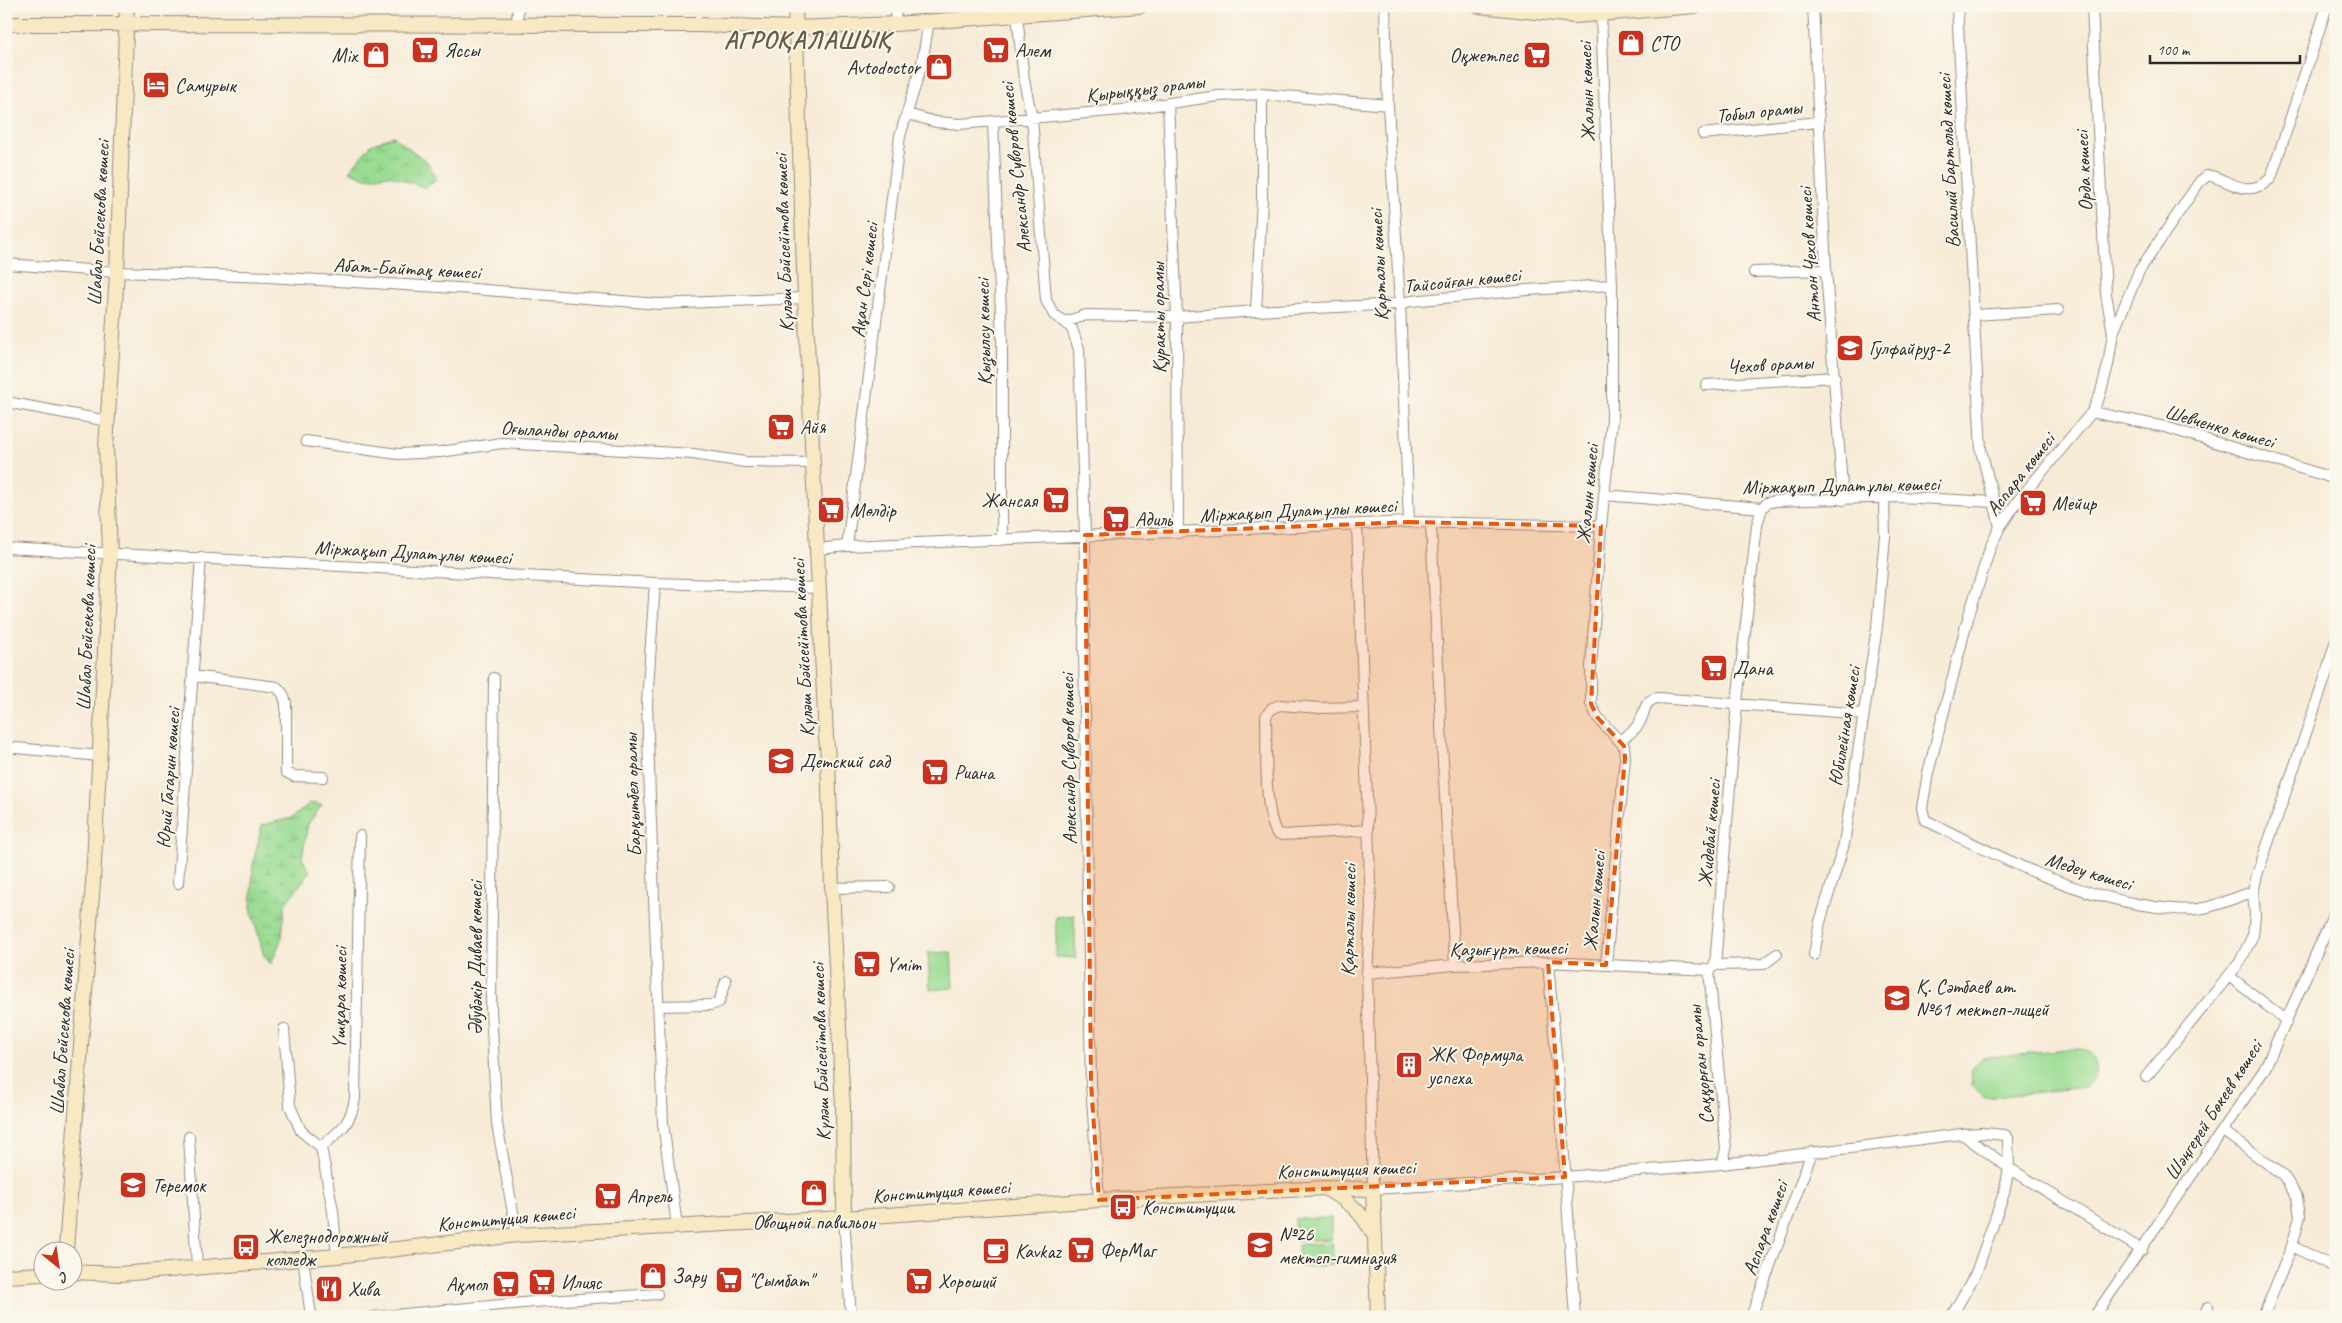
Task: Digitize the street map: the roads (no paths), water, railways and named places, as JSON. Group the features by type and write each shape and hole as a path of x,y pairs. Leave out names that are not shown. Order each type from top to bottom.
{"main road":[{"name":"Шабал Бейсекова көшесі","path":"67,1240 93,882 110,553 106,447 117,272 127,6"},
{"name":"Күләш Бәйсейітова көшесі","path":"795,6 812,463 828,757 832,888 843,1108 844,1218"},
{"path":"6,24 698,25 795,28 895,24 1018,15 1059,9 1140,6"},
{"path":"1478,6 1552,15 1601,14 1696,6"},
{"path":"1325,1188 1352,1203 1376,1238"},
{"name":"Конституция көшесі","path":"82,1272 120,1274 337,1256 517,1235 844,1218 1099,1200 1325,1188 1373,1189"},
{"name":"Қарталы көшесі","path":"1373,1189 1378,1317"},
{"path":"6,1276 32,1275"}],"street":[{"path":"517,25 518,6"},
{"path":"895,24 896,6"},
{"name":"Қарталы көшесі","path":"1385,6 1388,105 1400,304 1409,522"},
{"name":"Антон Чехов көшесі","path":"1813,6 1826,270 1843,500"},
{"name":"Василий Бартольд көшесі","path":"1957,6 1981,450 1994,502"},
{"name":"Орда көшесі","path":"2092,6 2106,294 2113,333"},
{"name":"Аспара көшесі","path":"1925,820 1922,808 1928,772 1968,618 1990,548 2000,527 2017,502 2092,412 2100,395 2108,365 2113,333 2139,271 2168,225 2200,182 2206,176 2212,176 2232,186 2253,188 2263,186 2271,178 2327,6"},
{"name":"Жалын көшесі","path":"1601,14 1612,286 1612,419 1601,526 1591,667 1591,704 1598,718 1624,746 1625,758 1606,965"},
{"name":"Александр Суворов көшесі","path":"1018,15 1024,80 1032,118 1046,300 1054,315 1065,322 1075,334 1079,349 1085,535 1084,648 1091,1074 1099,1200"},
{"name":"Ақан Сері көшесі","path":"848,546 900,136 922,63 929,21"},
{"path":"1256,311 1262,199 1262,94"},
{"name":"Қырыққыз орамы","path":"907,114 936,122 960,124 1032,118 1218,96 1262,94 1388,105"},
{"name":"Қуракты орамы","path":"1168,103 1177,317 1178,532"},
{"name":"Қызылсу көшесі","path":"994,122 1002,338 1002,540"},
{"name":"Тобыл орамы","path":"1703,134 1818,122"},
{"name":"Абат-Байтақ көшесі","path":"6,264 117,272 268,277 455,288 659,304 805,298"},
{"path":"1754,272 1826,270"},
{"name":"Тайсойған көшесі","path":"1065,322 1086,315 1177,317 1400,304 1411,301 1528,290 1612,286"},
{"path":"1974,315 2058,310"},
{"name":"Чехов орамы","path":"1706,385 1835,377"},
{"path":"6,402 108,421"},
{"name":"Шевченко көшесі","path":"2092,412 2165,427 2336,479"},
{"name":"Оғыланды орамы","path":"306,441 398,454 440,452 502,443 693,454 745,462 812,463"},
{"name":"Міржақып Дулатұлы көшесі","path":"1604,495 1762,508 1767,503 1775,501 1884,499 1899,497 1994,502"},
{"name":"Юбилейная көшесі","path":"1814,955 1820,922 1844,844 1877,627 1886,536 1884,499"},
{"path":"1994,502 2000,527"},
{"name":"Жидебай көшесі","path":"1712,968 1737,703 1757,525 1762,508"},
{"name":"Міржақып Дулатұлы көшесі","path":"817,549 1085,535 1409,522 1432,524 1601,526"},
{"name":"Қарталы көшесі","path":"1357,524 1371,907 1367,973 1373,1189"},
{"path":"1432,524 1442,755 1455,966"},
{"name":"Міржақып Дулатұлы көшесі","path":"6,548 656,582 818,588"},
{"name":"Юрий Гагарин көшесі","path":"178,883 201,558"},
{"name":"Барқытбел орамы","path":"656,582 646,703 664,1123 677,1226"},
{"path":"2146,1077 2240,962 2253,935 2253,892 2336,640"},
{"path":"193,676 277,687 283,694 286,703 286,772 293,776 323,777"},
{"name":"Әбубәкір Диваев көшесі","path":"494,678 491,1009 497,1124 517,1235"},
{"path":"1619,741 1633,731 1640,722 1646,705 1651,699 1737,703 1863,714"},
{"path":"1363,707 1320,708 1280,705 1272,708 1266,716 1268,780 1271,817 1278,833 1282,835 1368,830"},
{"path":"6,747 100,756"},
{"name":"Медеу көшесі","path":"1925,820 2019,867 2055,882 2115,900 2174,910 2200,909 2253,892"},
{"name":"Үшқара көшесі","path":"321,1147 342,1129 353,1114 355,1098 360,836"},
{"path":"832,888 889,888"},
{"name":"Шәңгерей Бөкеев көшесі","path":"2094,1317 2142,1250 2264,1070 2336,909"},
{"name":"Қазығұрт көшесі","path":"1367,973 1455,966 1548,962 1712,968 1764,964 1777,954"},
{"path":"1548,962 1561,1113 1575,1317"},
{"name":"Саққорған орамы","path":"1712,968 1726,1149 1722,1164"},
{"path":"2229,976 2287,1021"},
{"path":"658,1006 711,1005 719,1002 726,981"},
{"path":"284,1028 290,1106 301,1132 321,1147 333,1212 337,1256"},
{"path":"2223,1131 2284,1175 2297,1197 2300,1216 2292,1246 2263,1317"},
{"path":"1962,1134 2009,1168 2142,1250"},
{"name":"Конституция көшесі","path":"1373,1189 1565,1177 1722,1164 1962,1134 2005,1134 2010,1143 2009,1168"},
{"path":"189,1137 197,1267"},
{"name":"Аспара көшесі","path":"1751,1317 1812,1152"},
{"path":"1951,1317 1976,1273 2004,1193 2009,1168"},
{"name":"Күләш Бәйсейітова көшесі","path":"844,1218 852,1317"},
{"path":"2292,1246 2336,1268"},
{"path":"303,1258 310,1309 313,1317"},
{"path":"373,1317 532,1302 657,1294"},
{"path":"2202,1317 2208,1307"}],"place":[{"name":"СТО","path":"1631,43"},
{"name":"Яссы","path":"425,50"},
{"name":"Алем","path":"996,50"},
{"name":"Mix","path":"376,55"},
{"name":"Оқжетпес","path":"1537,55"},
{"name":"Avtodoctor","path":"939,67"},
{"name":"Самурык","path":"156,85"},
{"name":"Гулфайруз-2","path":"1850,348"},
{"name":"Айя","path":"781,427"},
{"name":"Жансая","path":"1056,500"},
{"name":"Мейир","path":"2033,503"},
{"name":"Мөлдiр","path":"831,510"},
{"name":"Адиль","path":"1116,519"},
{"name":"Дана","path":"1714,668"},
{"name":"Детский сад","path":"781,761"},
{"name":"Риана","path":"935,772"},
{"name":"Үміт","path":"867,964"},
{"name":"Қ. Сәтбаев ат. №61 мектеп-лицей","path":"1897,998"},
{"name":"ЖК Формула успеха","path":"1409,1065"},
{"name":"Теремок","path":"133,1185"},
{"name":"Овощной павильон","path":"814,1193"},
{"name":"Апрель","path":"608,1196"},
{"name":"Конституции","path":"1123,1207"},
{"name":"№26 мектеп-гимназия","path":"1260,1245"},
{"name":"Железнодорожный колледж","path":"246,1247"},
{"name":"ФерМаг","path":"1081,1250"},
{"name":"Kavkaz","path":"996,1251"},
{"name":"Зару","path":"653,1276"},
{"name":"\"Сымбат\"","path":"729,1280"},
{"name":"Хороший","path":"919,1281"},
{"name":"Илияс","path":"542,1282"},
{"name":"Ақмол","path":"506,1284"},
{"name":"Хива","path":"329,1289"}],"district":[{"name":"АГРОҚАЛАШЫҚ","path":"808,39"}]}
